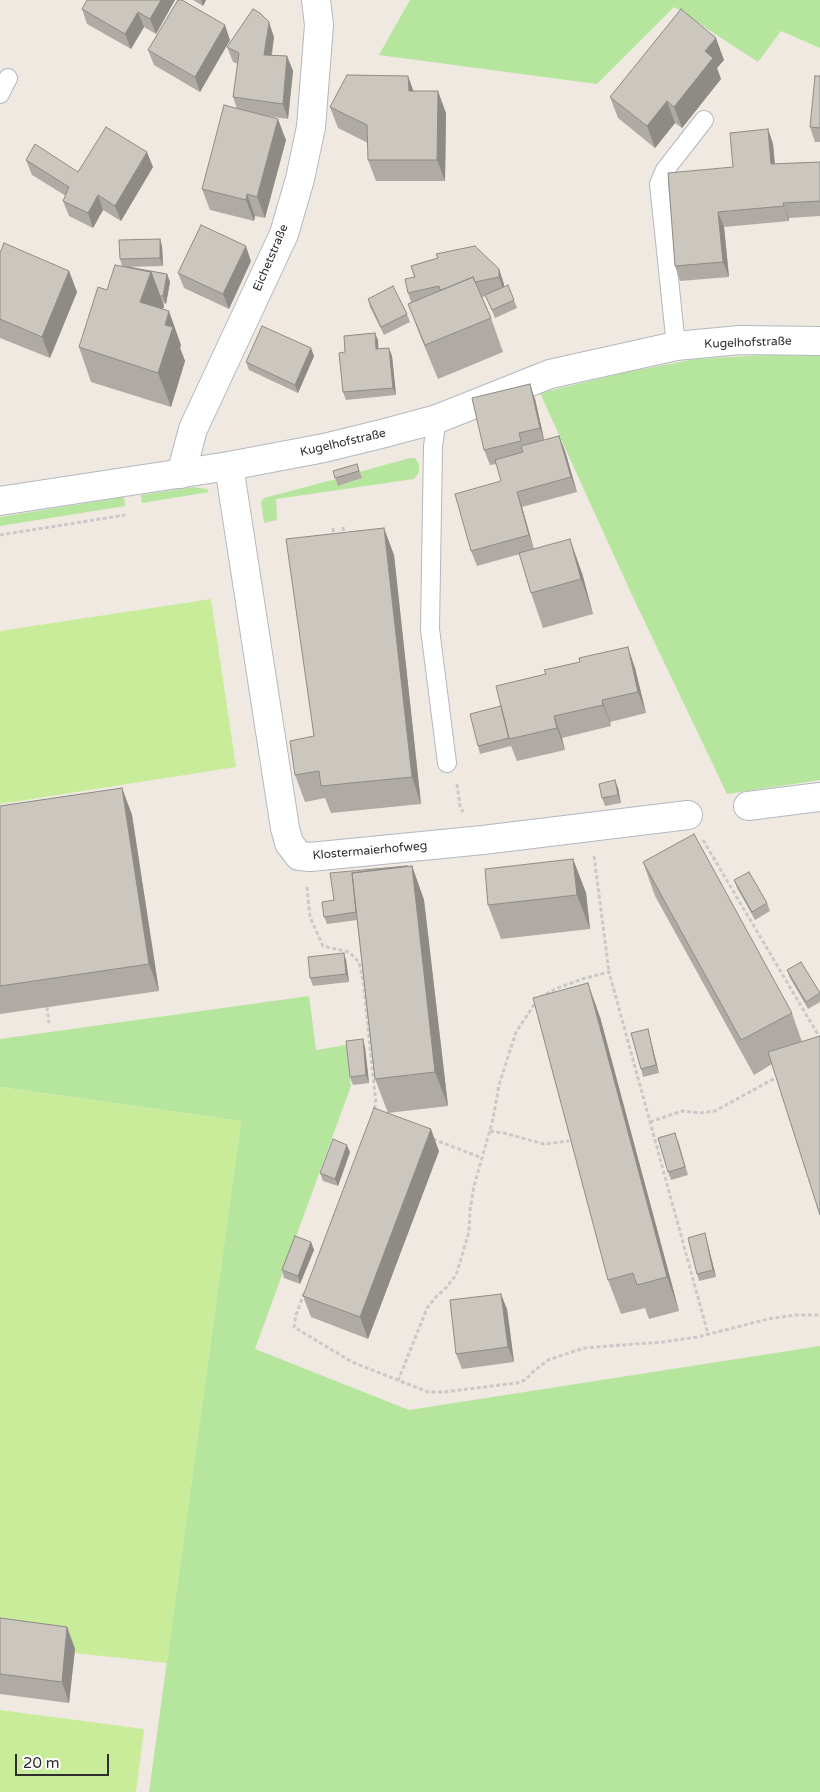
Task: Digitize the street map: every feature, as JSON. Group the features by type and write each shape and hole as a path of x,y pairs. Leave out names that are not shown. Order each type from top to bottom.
{"street":[{"name":"Eichetstraße","path":"181,474 193,429 284,234 300,179 310,127 319,25 316,0"},
{"name":"Kugelhofstraße","path":"0,501 181,474 333,446 437,419 550,374 676,346 740,340 820,341"},
{"name":"Klostermaierhofweg","path":"229,466 285,828 289,843 299,856 310,857 483,840 688,815"},
{"path":"748,806 820,797"}],"lane":[{"path":"676,346 658,184 665,170 704,120"},
{"path":"437,419 433,446 430,629 447,763"}],"path":[{"path":"343,527 344,540"},
{"path":"333,528 334,538"},
{"path":"447,763 454,764 460,806 483,840"},
{"path":"688,815 820,1038"},
{"path":"590,826 609,972 708,1334"},
{"path":"310,857 307,890 310,918 323,946 349,952 359,962 363,980 376,1104 371,1116"},
{"path":"398,1381 427,1308 456,1275 468,1232 470,1210 499,1085 516,1032 528,1012 541,996 582,979 609,972"},
{"path":"47,1007 49,1024"},
{"path":"650,1122 682,1111 699,1113 715,1111 785,1073"},
{"path":"490,1130 544,1144 570,1141"},
{"path":"427,1137 482,1158"},
{"path":"306,1288 296,1315 294,1327 352,1362 428,1392 444,1392 517,1383 525,1380 548,1360 584,1348 663,1342 708,1334 768,1319 795,1315 820,1315"}],"green space":[{"path":"410,0 820,0 820,48 781,31 758,62 674,7 597,84 379,55"},
{"path":"765,355 820,356 820,780 727,794 632,595 540,393 627,372 696,359"},
{"path":"415,458 419,464 419,472 414,479 276,499 277,520 264,523 261,502 264,498 336,479 339,486 361,478 359,472"},
{"path":"193,487 207,489 209,492 142,503 141,495"},
{"path":"124,497 125,506 0,526 0,517"},
{"path":"211,599 236,767 0,804 0,631"},
{"path":"309,996 316,1050 346,1045 351,1086 255,1349 409,1410 820,1346 820,1792 149,1792 241,1121 0,1087 0,1039"},
{"path":"0,1087 241,1121 167,1663 0,1645"},
{"path":"0,1710 144,1729 136,1792 0,1792"}],"building":[{"path":"87,0 161,0 150,19 138,12 125,34 82,9"},
{"path":"178,0 182,0 225,25 195,77 148,50"},
{"path":"253,9 269,22 264,55 287,56 283,104 233,97 239,53 227,47"},
{"path":"681,9 716,38 705,51 713,58 674,107 667,101 647,126 610,97"},
{"path":"347,75 408,76 409,91 438,91 437,160 368,160 367,125 330,107"},
{"path":"815,76 820,76 820,128 810,127"},
{"path":"224,105 278,119 257,197 247,194 246,200 202,189"},
{"path":"106,127 147,152 115,206 98,195 88,213 63,201 69,187 26,160 35,144 78,172"},
{"path":"768,129 771,164 820,162 820,201 783,203 784,206 718,212 723,262 675,266 668,173 733,167 730,133"},
{"path":"201,225 246,246 223,294 178,273"},
{"path":"160,239 160,258 120,259 119,240"},
{"path":"4,243 69,271 42,337 0,319 0,253"},
{"path":"475,246 499,269 499,277 475,282 473,277 440,290 439,286 408,293 405,279 415,277 411,266 438,258 436,254"},
{"path":"115,265 151,272 140,302 169,311 165,325 173,327 158,373 79,347 98,287 107,290"},
{"path":"128,267 167,274 163,296 160,296 151,272"},
{"path":"473,277 491,318 425,345 408,304"},
{"path":"508,285 514,300 492,310 485,295"},
{"path":"393,286 407,314 381,327 368,299"},
{"path":"262,326 311,348 295,385 246,362"},
{"path":"375,333 376,349 389,348 393,388 343,392 339,353 345,352 344,336"},
{"path":"530,384 540,428 519,433 521,441 484,450 472,398"},
{"path":"559,436 571,477 517,492 529,535 471,551 455,494 501,481 495,460 523,452 521,446"},
{"path":"357,464 359,471 335,478 333,471"},
{"path":"384,528 412,777 321,786 319,771 295,775 290,741 314,736 286,539"},
{"path":"570,539 581,579 531,593 519,553"},
{"path":"628,647 638,692 602,700 603,705 554,716 557,728 509,739 496,686 546,674 544,670 580,662 579,658"},
{"path":"501,706 509,738 478,746 470,714"},
{"path":"615,780 618,795 602,798 599,784"},
{"path":"122,788 149,964 0,986 0,806"},
{"path":"694,834 792,1013 741,1040 643,862"},
{"path":"573,859 577,895 488,905 485,869"},
{"path":"407,866 352,873 356,912 324,917 322,902 334,900 330,873"},
{"path":"412,866 435,1072 375,1079 352,873"},
{"path":"749,872 767,903 752,912 734,880"},
{"path":"344,953 346,974 310,978 308,957"},
{"path":"801,962 820,993 806,1002 787,970"},
{"path":"588,983 667,1277 637,1285 633,1273 608,1280 533,998"},
{"path":"648,1029 656,1065 641,1069 631,1033"},
{"path":"820,1036 820,1215 768,1052"},
{"path":"363,1039 366,1075 350,1077 346,1041"},
{"path":"374,1108 431,1129 360,1317 303,1296"},
{"path":"675,1133 685,1167 668,1172 658,1138"},
{"path":"333,1139 347,1145 335,1179 320,1173"},
{"path":"705,1233 713,1270 697,1274 688,1238"},
{"path":"295,1236 311,1242 298,1276 282,1270"},
{"path":"501,1294 508,1347 456,1354 450,1300"},
{"path":"0,1618 67,1627 62,1682 0,1674"}]}
